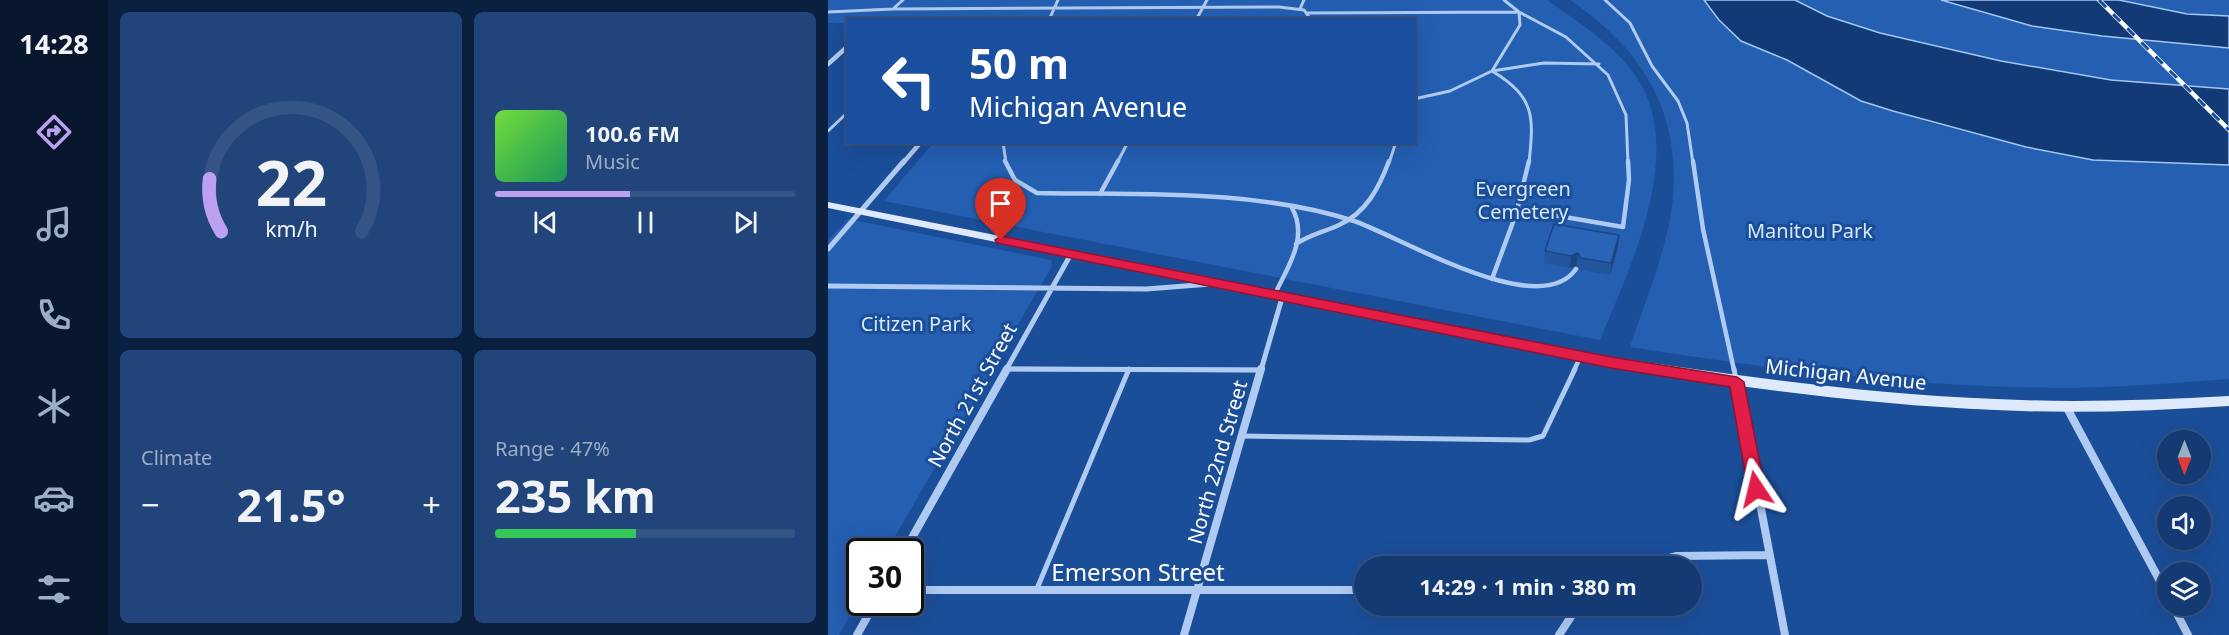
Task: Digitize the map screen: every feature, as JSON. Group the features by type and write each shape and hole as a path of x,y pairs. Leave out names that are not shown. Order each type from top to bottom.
{"street":[{"path":"828,64 846,48"},
{"path":"828,249 919,144"},
{"name":"Michigan Avenue","path":"828,205 1278,297 1581,356 1737,382 1928,402 2067,408 2229,400"},
{"name":"North 21st Street","path":"912,538 1071,254"},
{"path":"828,286 1146,289 1215,284"},
{"name":"North 22nd Street","path":"1184,635 1261,370 1278,297"},
{"path":"1737,382 1785,635"},
{"path":"2067,408 2157,576"},
{"path":"1676,556 1769,555"},
{"name":"Emerson Street","path":"924,590 1354,590"},
{"path":"857,635 868,616"},
{"path":"1559,635 1571,616"},
{"path":"2178,616 2188,635"}],"lane":[{"path":"893,9 903,0"},
{"path":"1050,18 1052,8 1058,0"},
{"path":"1197,18 1207,0"},
{"path":"1300,9 1304,0"},
{"path":"1504,0 1519,12 1566,38 1599,64 1615,86 1626,115 1629,180 1623,227 1518,209"},
{"path":"1605,0 1630,23 1652,66 1678,101 1687,123 1703,230 1737,382"},
{"path":"828,12 893,9 1203,7 1300,9 1310,18"},
{"path":"1306,13 1519,12"},
{"path":"1492,71 1520,25 1519,12"},
{"path":"1416,99 1450,92 1492,71 1544,63 1599,64"},
{"path":"1492,71 1518,88 1524,95 1530,114 1530,151 1518,209 1492,279"},
{"path":"828,131 846,114"},
{"path":"1003,144 1003,160 1008,173 1029,191 1044,194 1221,197 1292,208 1349,220 1492,279 1522,287 1548,286 1569,279 1575,269"},
{"path":"1100,194 1127,144"},
{"path":"1296,244 1315,232 1349,220 1376,192 1395,144"},
{"path":"1278,297 1296,244 1300,224 1292,208"},
{"path":"1241,436 1529,441 1543,436 1581,356"},
{"path":"1006,369 1261,370"},
{"path":"1036,591 1129,369"}],"green space":[{"name":"Evergreen Cemetery","path":"828,0 1547,0 1601,39 1636,76 1644,90 1654,119 1656,151 1654,184 1636,250 1600,340 884,201 932,144 1416,144 1416,18 846,18 846,23 828,23"},
{"name":"Manitou Park","path":"1570,0 1704,0 1719,20 1741,41 1787,60 1861,100 1930,123 2026,147 2093,160 2229,165 2229,379 2070,388 1960,385 1794,370 1630,347 1660,259 1669,224 1674,173 1671,142 1664,114 1653,88 1638,63 1619,40"},
{"path":"1795,0 1941,0 2032,26 2102,36 2229,48 2229,89 2111,80 2001,61 1880,33 1827,16"},
{"path":"2119,0 2229,0 2229,16 2187,14"},
{"name":"Citizen Park","path":"848,219 1051,260 1052,266 894,538 846,538 846,616 850,616 839,635 828,635 828,240"}],"shaded area":[{"path":"1704,0 1795,0 1827,16 1880,33 2001,61 2111,80 2229,89 2229,165 2093,160 2026,147 1861,101 1787,60 1741,41 1719,20"},
{"path":"1941,0 2119,0 2187,14 2229,16 2229,48 2102,36 2032,26"}],"building":[{"path":"1554,224 1619,235 1611,263 1581,258 1578,253 1571,256 1545,251"}],"railway":[{"path":"2099,0 2229,130"}],"route":[{"path":"1001,240 1611,362 1737,382 1756,489"}]}
